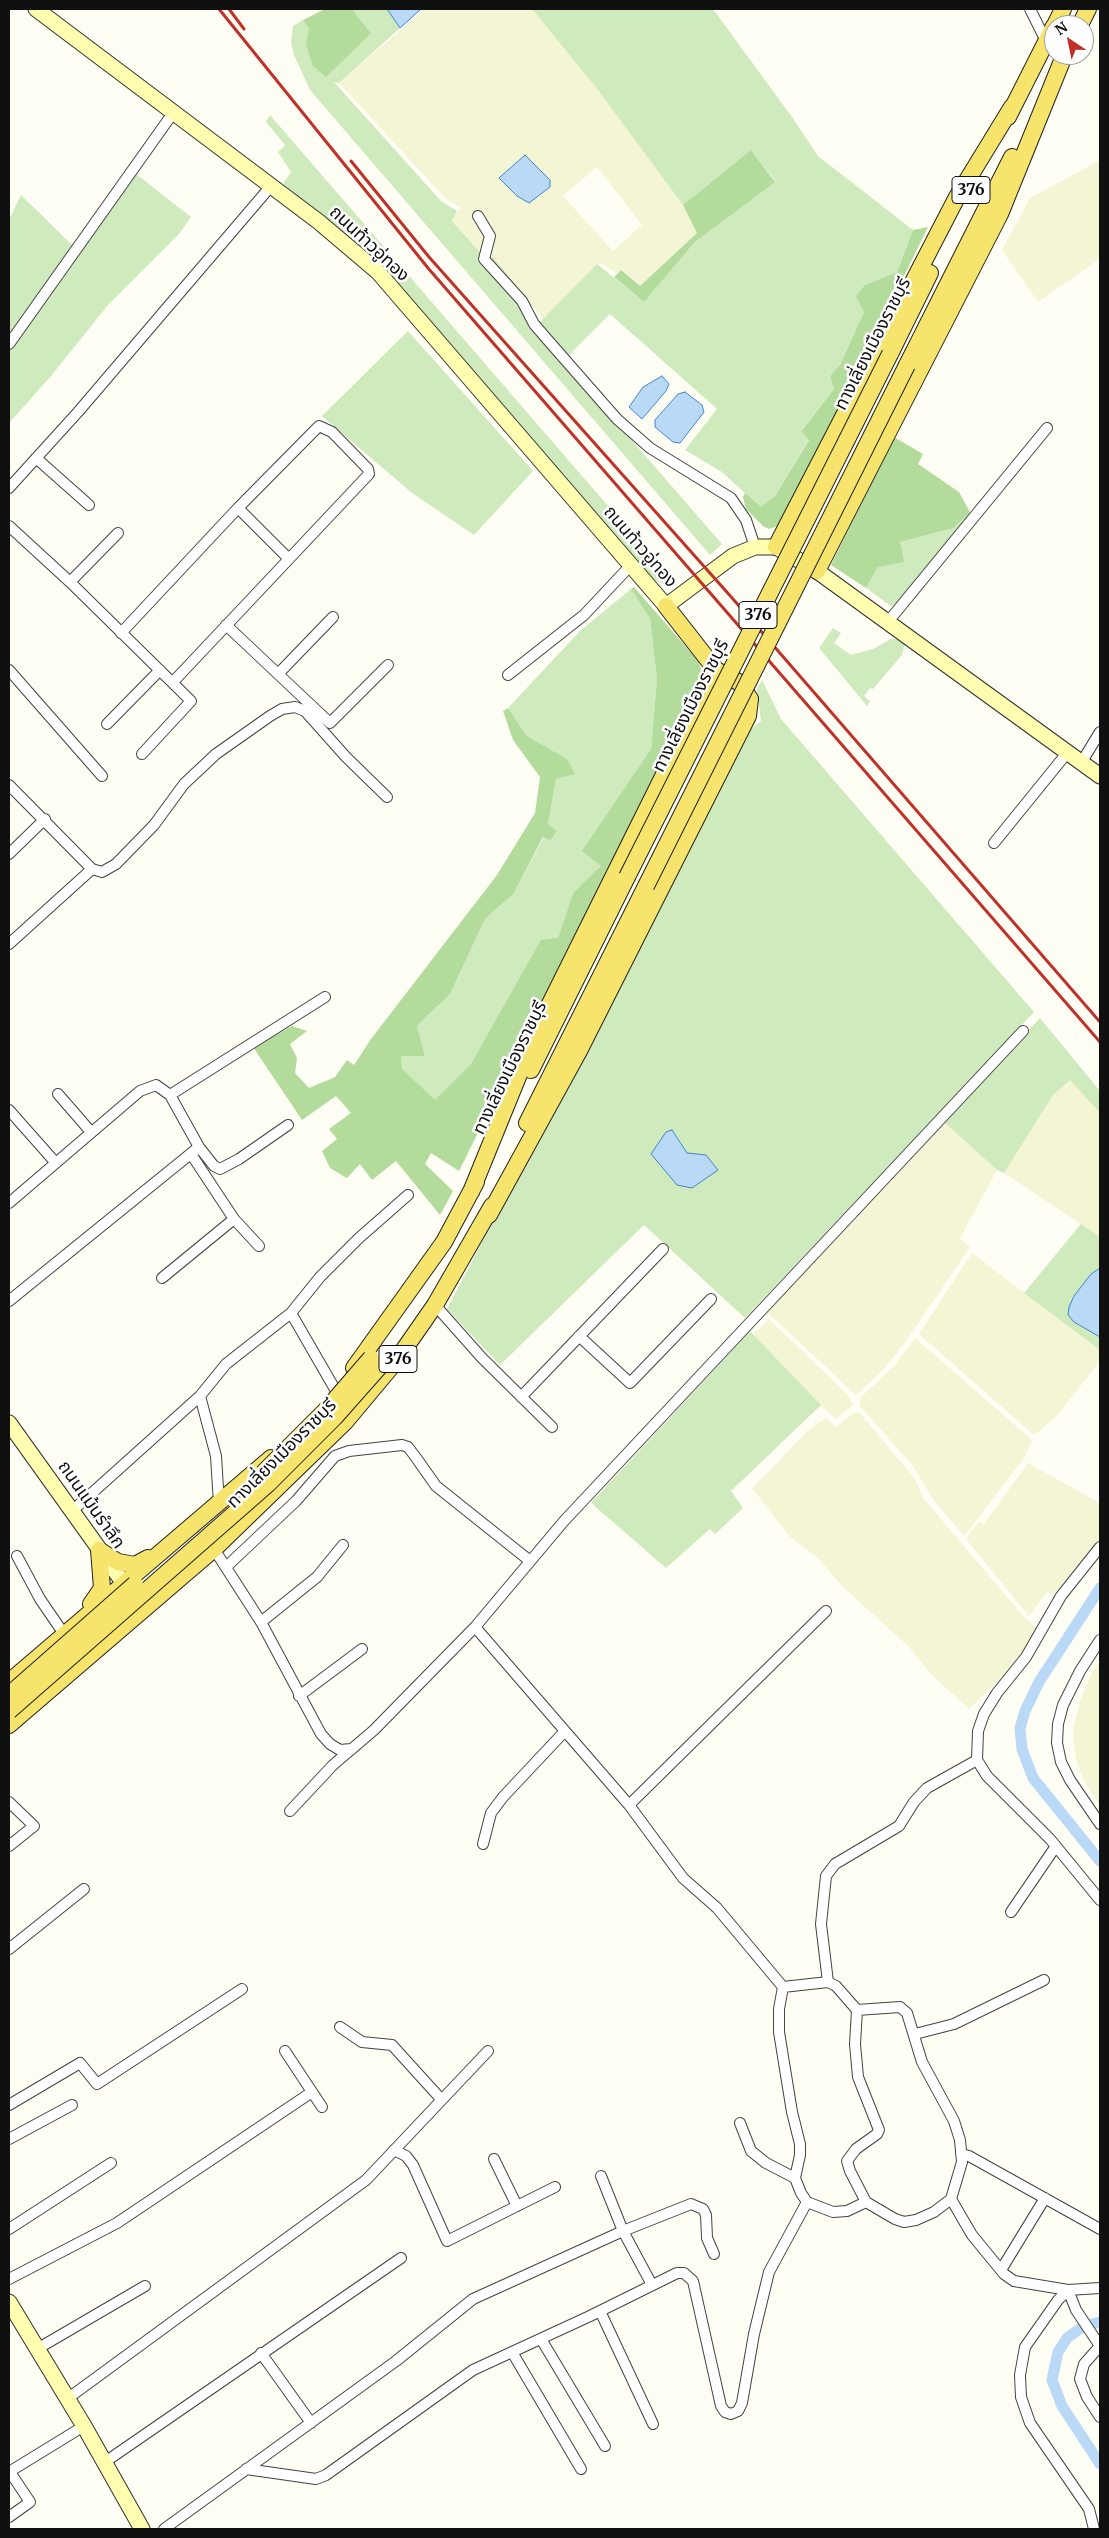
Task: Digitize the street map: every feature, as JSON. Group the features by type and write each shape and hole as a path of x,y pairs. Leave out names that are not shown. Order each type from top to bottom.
{"main road":[{"name":"ทางเลี่ยงเมืองราชบุรี","path":"9,1695 260,1476 376,1362 471,1192 1044,45"},
{"name":"ทางเลี่ยงเมืองราชบุรี","path":"9,1710 268,1484 330,1423 442,1276 512,1154 1059,65"},
{"path":"818,571 1000,214 1060,65"},
{"path":"776,547 957,197 1012,107"},
{"path":"489,1214 579,1051 748,716 750,699 740,684 716,670 666,606"},
{"path":"471,1192 537,1030 716,670"},
{"name":"ทางเลี่ยงเมืองราชบุรี","path":"9,1725 214,1549 345,1422 396,1361 435,1305 489,1214 512,1154"},
{"name":"ทางเลี่ยงเมืองราชบุรี","path":"9,1682 83,1616 219,1504 272,1457 336,1391 384,1329 444,1242"},
{"path":"99,1550 118,1562 135,1566 169,1546"},
{"path":"83,1616 102,1588 103,1572 99,1550"}],"street":[{"name":"ถนนท้าวอู่ทอง","path":"36,9 319,222 378,272 666,606"},
{"path":"1030,9 1044,37"},
{"path":"9,344 173,113"},
{"path":"9,488 271,186"},
{"path":"478,216 490,236 484,259 522,301 534,324 618,419 650,448 731,498 746,520 755,547"},
{"path":"121,633 238,508 319,426 332,432 368,469 369,474 173,682"},
{"path":"887,623 1047,428"},
{"path":"36,458 89,505"},
{"path":"238,508 288,558"},
{"path":"9,526 70,582 191,701 142,754"},
{"path":"70,582 118,533"},
{"path":"666,606 733,556 755,547 776,547 818,571 1100,776"},
{"path":"508,675 584,615 630,566"},
{"path":"278,674 333,617"},
{"path":"226,625 330,723 388,665"},
{"path":"107,724 160,670"},
{"path":"11,678 102,776"},
{"path":"9,786 45,819 92,869 102,872 116,864 154,825 184,784 216,754 249,730 290,707 305,711 346,757 387,797"},
{"path":"1081,763 1100,732"},
{"path":"994,844 1067,753"},
{"path":"9,854 45,819"},
{"path":"9,944 92,869"},
{"path":"170,1095 325,997"},
{"path":"290,1811 351,1749 374,1730 475,1627 564,1521 1023,1031"},
{"path":"9,1202 140,1091 156,1084 170,1095 195,1150 234,1220 259,1246"},
{"path":"58,1094 91,1132"},
{"path":"9,1110 55,1162"},
{"path":"195,1150 220,1169 239,1159 288,1125"},
{"path":"9,1301 195,1150"},
{"path":"72,1511 200,1396 226,1364 291,1313 320,1276 359,1238 408,1195"},
{"path":"162,1278 234,1220"},
{"path":"521,1397 663,1249"},
{"path":"579,1336 630,1383 711,1299"},
{"path":"435,1305 482,1358 552,1427"},
{"path":"291,1313 336,1391"},
{"path":"200,1396 216,1456 219,1504"},
{"name":"ถนนแม้นรำลึก","path":"9,1423 142,1610"},
{"path":"226,1567 296,1501 335,1456 349,1451 402,1445 408,1447 436,1486 530,1561"},
{"path":"261,1622 317,1577 343,1545"},
{"path":"1100,1547 1061,1596 1026,1657 997,1693 984,1714 978,1731 977,1760 987,1776 1056,1846 1100,1900"},
{"path":"214,1549 261,1622 321,1734 330,1744 340,1750 351,1749"},
{"path":"17,1556 40,1599 64,1634"},
{"path":"629,1805 826,1611"},
{"path":"475,1627 629,1805 683,1878 717,1908 783,1987"},
{"path":"1100,1640 1080,1671 1063,1705 1058,1724 1057,1742 1061,1762 1070,1780 1100,1824"},
{"path":"299,1696 362,1649"},
{"path":"483,1844 491,1813 503,1797 565,1731"},
{"path":"828,1982 821,1924 826,1876 835,1864 899,1826 914,1802 927,1788 977,1760"},
{"path":"9,1802 34,1826 9,1846"},
{"path":"1011,1912 1056,1846"},
{"path":"9,1949 84,1889"},
{"path":"915,2034 954,2024 1044,1980"},
{"path":"783,1987 828,1982 836,1986 857,2010 855,2044 858,2078 879,2130 877,2134 856,2149 847,2161 866,2202 904,2222 916,2220 934,2212 951,2199 962,2162 954,2121 922,2062 915,2034 907,2013 900,2008 857,2010"},
{"path":"783,1987 779,2009 779,2032 792,2112 800,2144 800,2156 795,2178 801,2193 808,2202 834,2212 847,2211 866,2202"},
{"path":"9,2104 80,2063 97,2084 242,1989"},
{"path":"340,2027 362,2042 388,2044 395,2048 441,2099"},
{"path":"285,2051 322,2107"},
{"path":"67,2399 366,2180 488,2051"},
{"path":"9,2279 117,2223 312,2092"},
{"path":"9,2139 72,2105"},
{"path":"740,2123 751,2151 766,2163 795,2178"},
{"path":"394,2150 406,2156 413,2164 447,2241 556,2187"},
{"path":"961,2154 969,2156 1100,2229"},
{"path":"494,2159 517,2206"},
{"path":"9,2229 111,2163"},
{"path":"601,2176 623,2230 652,2286"},
{"path":"1001,2270 1044,2198"},
{"path":"951,2199 972,2235 1001,2270 1014,2281 1068,2290 1100,2288"},
{"path":"246,2469 316,2478 326,2474 473,2370 542,2339 677,2273 684,2273 693,2281 721,2406 725,2412 731,2414 738,2411 769,2272 808,2202"},
{"path":"164,2529 396,2361 473,2299 623,2230 691,2204 698,2206 706,2214 707,2238 714,2254"},
{"path":"105,2462 401,2258"},
{"path":"37,2349 144,2286"},
{"path":"1068,2290 1076,2310 1100,2346 1084,2364 1080,2379 1087,2397 1100,2418"},
{"path":"1068,2290 1058,2300 1025,2347 1020,2375 1021,2397 1030,2422 1089,2509 1094,2529"},
{"path":"11,2310 84,2426 142,2529"},
{"path":"600,2311 653,2424"},
{"path":"542,2339 605,2446"},
{"path":"512,2352 582,2470"},
{"path":"261,2353 311,2423"},
{"path":"9,2516 30,2502 9,2472 84,2426"}],"green space":[{"path":"325,9 352,9 371,33 326,77 313,66 306,44 309,29 303,20"},
{"path":"352,9 387,9 400,28 339,83 334,82 441,201 457,211 452,221 488,261 493,257 532,305 522,312 528,321 722,544 710,555 310,90 294,55 291,42 293,26 303,20 309,29 307,44 371,33"},
{"path":"425,9 532,9 595,85 683,205 697,233 640,286 621,270 617,273 601,263 597,264 543,319 493,257 488,261 452,220 460,207 446,199 339,83","holes":["597,167 642,225 613,251 563,196"]},
{"path":"532,9 713,9 792,117 818,156 913,230 897,272 865,285 864,312 840,365 830,376 834,389 801,430 809,439 775,496 761,508 722,472 685,450 717,409 610,314 568,356 538,324 597,264 644,302 695,242 775,181 751,150 683,205 595,86"},
{"path":"270,115 653,558 667,582 661,583 650,578 394,281 365,251 283,184 291,172 278,152 285,145 266,122"},
{"path":"751,150 775,182 695,242 644,302 614,277 621,270 640,286 697,233 683,205"},
{"path":"1100,160 1100,259 1038,302 1002,250 1030,198"},
{"path":"135,173 191,217 179,234 108,305 51,376 9,423 9,350"},
{"path":"21,195 73,246 9,335 9,220"},
{"path":"928,227 786,518 778,526 769,529 763,526 746,509 743,497 745,493 761,507 775,496 809,440 801,431 834,389 830,376 840,365 864,312 856,296 865,285 897,272 913,230"},
{"path":"408,331 533,471 474,535 412,493 322,416"},
{"path":"894,437 923,454 918,464 959,492 970,512 954,528 900,542 904,562 878,567 866,588 831,565"},
{"path":"970,512 972,517 895,604 891,606 866,588 878,567 900,542 954,528"},
{"path":"634,587 699,662 703,677 696,695 459,1171 431,1153 425,1164 453,1191 440,1215 396,1161 372,1180 360,1164 347,1178 330,1168 322,1151 337,1139 329,1129 351,1113 336,1096 302,1120 253,1047 292,1026 307,1031 290,1044 297,1058 295,1073 309,1088 335,1077 347,1060 354,1065 371,1039 497,875 535,813 540,777 513,740 503,711 508,708 527,736 567,759 575,774 556,779 548,824 557,831 550,840 543,837 514,893 485,919 450,994 417,1026 425,1056 401,1056 402,1069 435,1100 471,1064 541,940 558,938 573,893 601,866 582,851 651,749 657,679 650,618 631,589"},
{"path":"631,589 650,617 657,679 651,749 583,851 602,866 573,893 558,938 502,1011 471,1064 435,1101 402,1069 401,1055 425,1056 417,1026 450,994 485,919 514,893 544,837 557,831 548,824 556,778 567,759 527,736 508,708 580,631"},
{"path":"833,628 841,633 834,643 851,655 873,649 891,639 898,639 905,644 902,655 873,689 870,688 864,696 870,701 867,706 819,648"},
{"path":"762,680 781,719 1034,1012 745,1318 644,1225 500,1365 447,1309 749,730 761,721 757,689"},
{"path":"1040,1018 1100,1091 1100,1113 1070,1080 1053,1095 1004,1173 997,1170 944,1122"},
{"path":"1070,1079 1100,1113 1100,1237 1004,1173 1053,1095"},
{"path":"944,1122 997,1170 960,1238 970,1247 904,1344 883,1370 856,1395 767,1312"},
{"path":"1081,1224 1100,1237 1100,1350 1024,1293"},
{"path":"972,1253 1100,1350 1100,1361 1057,1416 1034,1435 919,1334"},
{"path":"769,1319 848,1395 853,1405 836,1419 753,1334"},
{"path":"750,1331 821,1405 731,1491 743,1508 715,1534 710,1529 666,1568 591,1503"},
{"path":"915,1338 1032,1440 1025,1457 964,1536 932,1498 914,1467 860,1406 860,1398 895,1365"},
{"path":"859,1412 915,1479 924,1499 1024,1617 1038,1629 1010,1669 969,1709 933,1676 908,1646 842,1586 817,1557 789,1536 752,1488 810,1429 826,1418 836,1427 854,1413"},
{"path":"1028,1463 1100,1503 1100,1538 1053,1595 1047,1592 1029,1616 966,1539 979,1522 984,1524"},
{"path":"1100,1662 1100,1806 1083,1779 1075,1756 1073,1729 1081,1698 1093,1670"}],"water":[{"path":"387,9 419,9 420,10 400,28"},
{"path":"525,155 550,180 550,187 529,203 517,196 499,178"},
{"path":"662,376 669,384 666,391 642,419 629,407 643,387"},
{"path":"685,392 702,405 704,412 680,443 673,442 655,427 655,420 678,394"},
{"path":"672,1130 687,1153 706,1155 718,1170 692,1188 677,1185 651,1154 666,1132"},
{"path":"1100,1268 1100,1337 1074,1322 1068,1315 1074,1296 1091,1274"}],"waterway":[{"path":"1100,1588 1039,1682 1025,1711 1020,1728 1022,1749 1033,1778 1100,1861"},
{"path":"1100,2322 1084,2326 1067,2338 1058,2352 1052,2380 1062,2406 1100,2464"}],"railway":[{"path":"219,9 428,268 1100,1042"},
{"path":"229,9 244,29"},
{"path":"351,161 429,257 733,599 1100,1022"}]}
